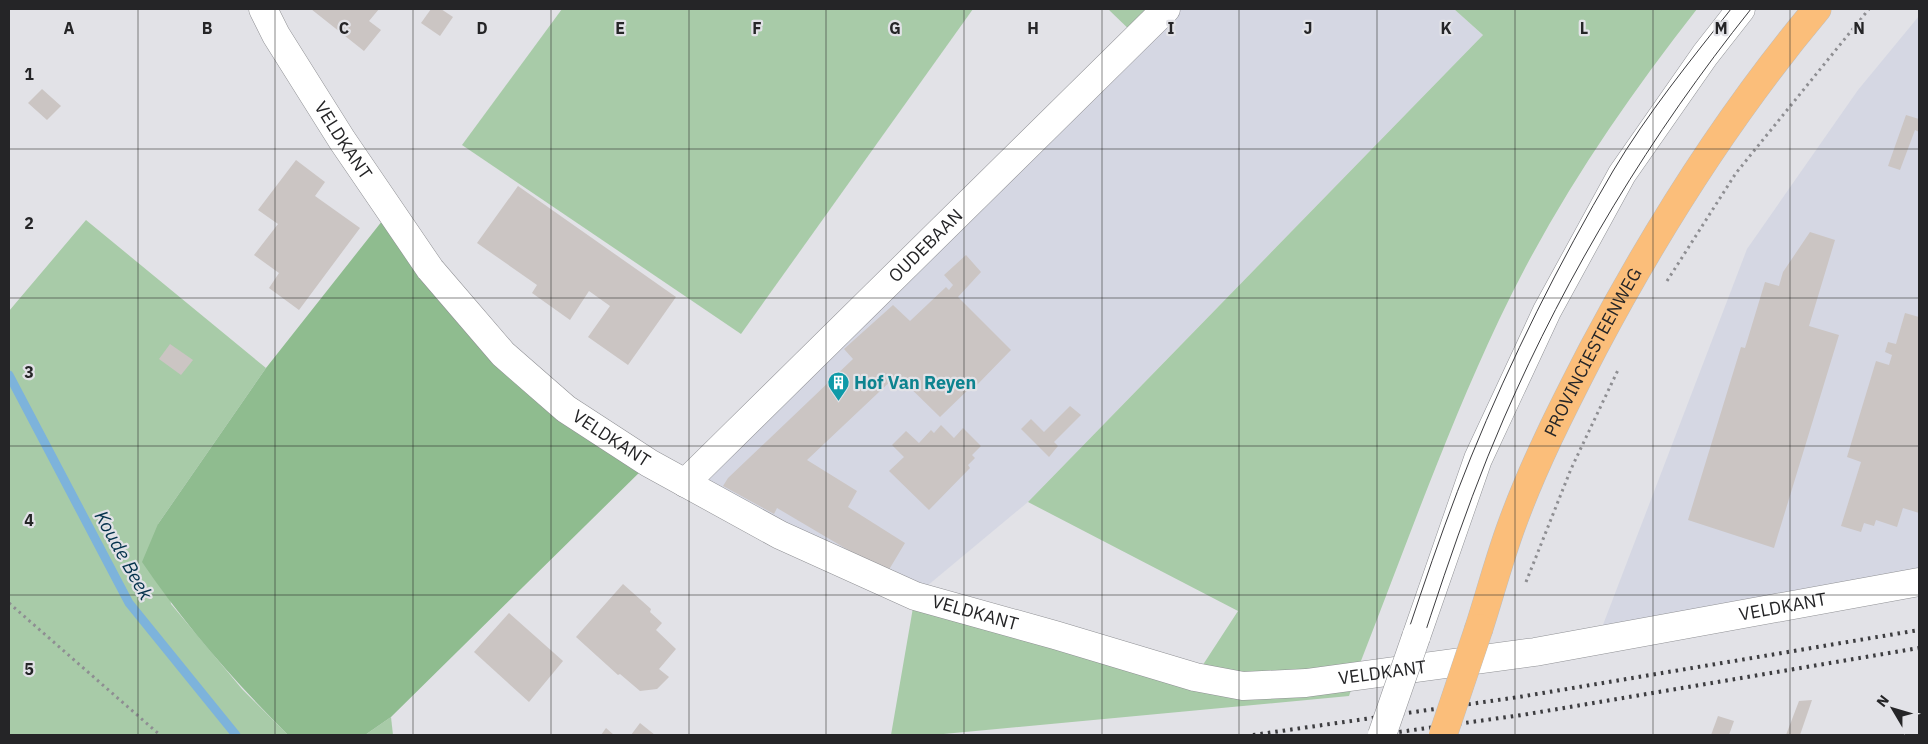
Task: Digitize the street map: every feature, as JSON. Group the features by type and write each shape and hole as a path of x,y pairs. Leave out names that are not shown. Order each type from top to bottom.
{"main road":[{"name":"PROVINCIESTEENWEG","path":"1443,735 1511,527 1543,450 1574,386 1636,270 1716,141 1779,55 1817,9"}],"street":[{"name":"VELDKANT","path":"263,9 276,35 342,140 430,269 497,346 566,409 649,463 780,535 915,596 1195,677 1243,686 1306,683 1535,652 1919,582"},
{"name":"OUDEBAAN","path":"684,483 1166,9"},
{"path":"1382,735 1478,459 1547,310 1622,174 1700,62 1741,9"}],"path":[{"path":"1662,289 1736,173 1869,9"},
{"path":"1525,586 1571,469 1621,364"},
{"path":"9,603 160,735"}],"shaded area":[{"path":"1166,9 1454,9 1483,35 1028,502 915,596 685,483"},
{"path":"1919,16 1919,571 1601,630 1747,249 1858,90"}],"green space":[{"path":"562,9 973,9 741,334 462,145"},
{"path":"1108,9 1166,9 1137,37"},
{"path":"1454,9 1697,9 1641,83 1589,159 1520,278 1499,320 1443,448 1349,696 933,735 891,735 915,596 1195,677 1238,611 1028,502 1483,35"},
{"path":"390,211 503,354 649,463 391,717 365,735 288,735 211,652 175,608 142,562 158,524 266,368"},
{"path":"86,220 266,368 158,524 171,604 242,689 288,735 9,735 9,311"},
{"path":"391,717 393,735 365,735"}],"building":[{"path":"311,9 379,9 369,21 381,30 364,51"},
{"path":"431,9 441,9 453,17 440,36 421,23"},
{"path":"42,89 61,106 47,120 28,103"},
{"path":"1906,115 1919,119 1919,132 1915,130 1900,170 1888,166"},
{"path":"296,160 325,182 315,196 360,228 299,310 269,288 279,273 254,255 278,224 258,210"},
{"path":"518,186 676,297 628,365 588,337 610,306 589,291 570,320 532,293 537,285 477,243"},
{"path":"1810,232 1835,240 1809,326 1839,335 1774,548 1688,520 1741,347 1745,348 1765,282 1779,286 1783,272"},
{"name":"Hof Van Reyen","path":"966,255 981,272 958,297 1011,350 975,387 973,385 940,417 897,375 807,460 857,491 848,507 905,543 887,573 777,508 774,514 723,486 728,478 853,359 844,349 893,305 910,321 946,287 949,290 953,285 944,275"},
{"path":"1905,313 1919,317 1919,513 1903,508 1897,527 1876,520 1874,526 1864,523 1861,532 1841,526 1861,462 1847,457 1876,361 1889,365 1892,355 1885,352 1888,342 1896,344"},
{"path":"170,344 193,360 181,375 159,359"},
{"path":"1070,406 1081,415 1054,442 1058,446 1049,457 1021,429 1031,419 1044,432"},
{"path":"941,425 954,438 963,428 981,446 972,455 975,458 968,465 970,468 929,510 889,471 904,457 892,445 906,431 919,443 931,430 934,433"},
{"path":"623,584 651,609 650,612 662,623 656,630 676,649 659,669 669,677 657,689 640,691 620,674 618,675 576,637"},
{"path":"509,613 563,661 529,702 474,652"},
{"path":"1812,700 1800,735 1786,735 1799,701"},
{"path":"1718,716 1734,721 1729,735 1711,735"},
{"path":"640,723 655,735 631,735"},
{"path":"606,728 614,735 601,735"}],"waterway":[{"name":"Koude Beek","path":"9,375 129,603 236,735"}],"tram line":[{"path":"1373,735 1457,491 1502,384 1537,312 1574,241 1626,150 1669,88 1731,9"},
{"path":"1391,735 1472,496 1529,363 1584,257 1614,205 1679,105 1751,9"}],"railway":[{"path":"1253,735 1519,697 1919,630"},
{"path":"1377,735 1522,715 1919,648"}],"place":[{"name":"Hof Van Reyen","path":"838,402"}]}
